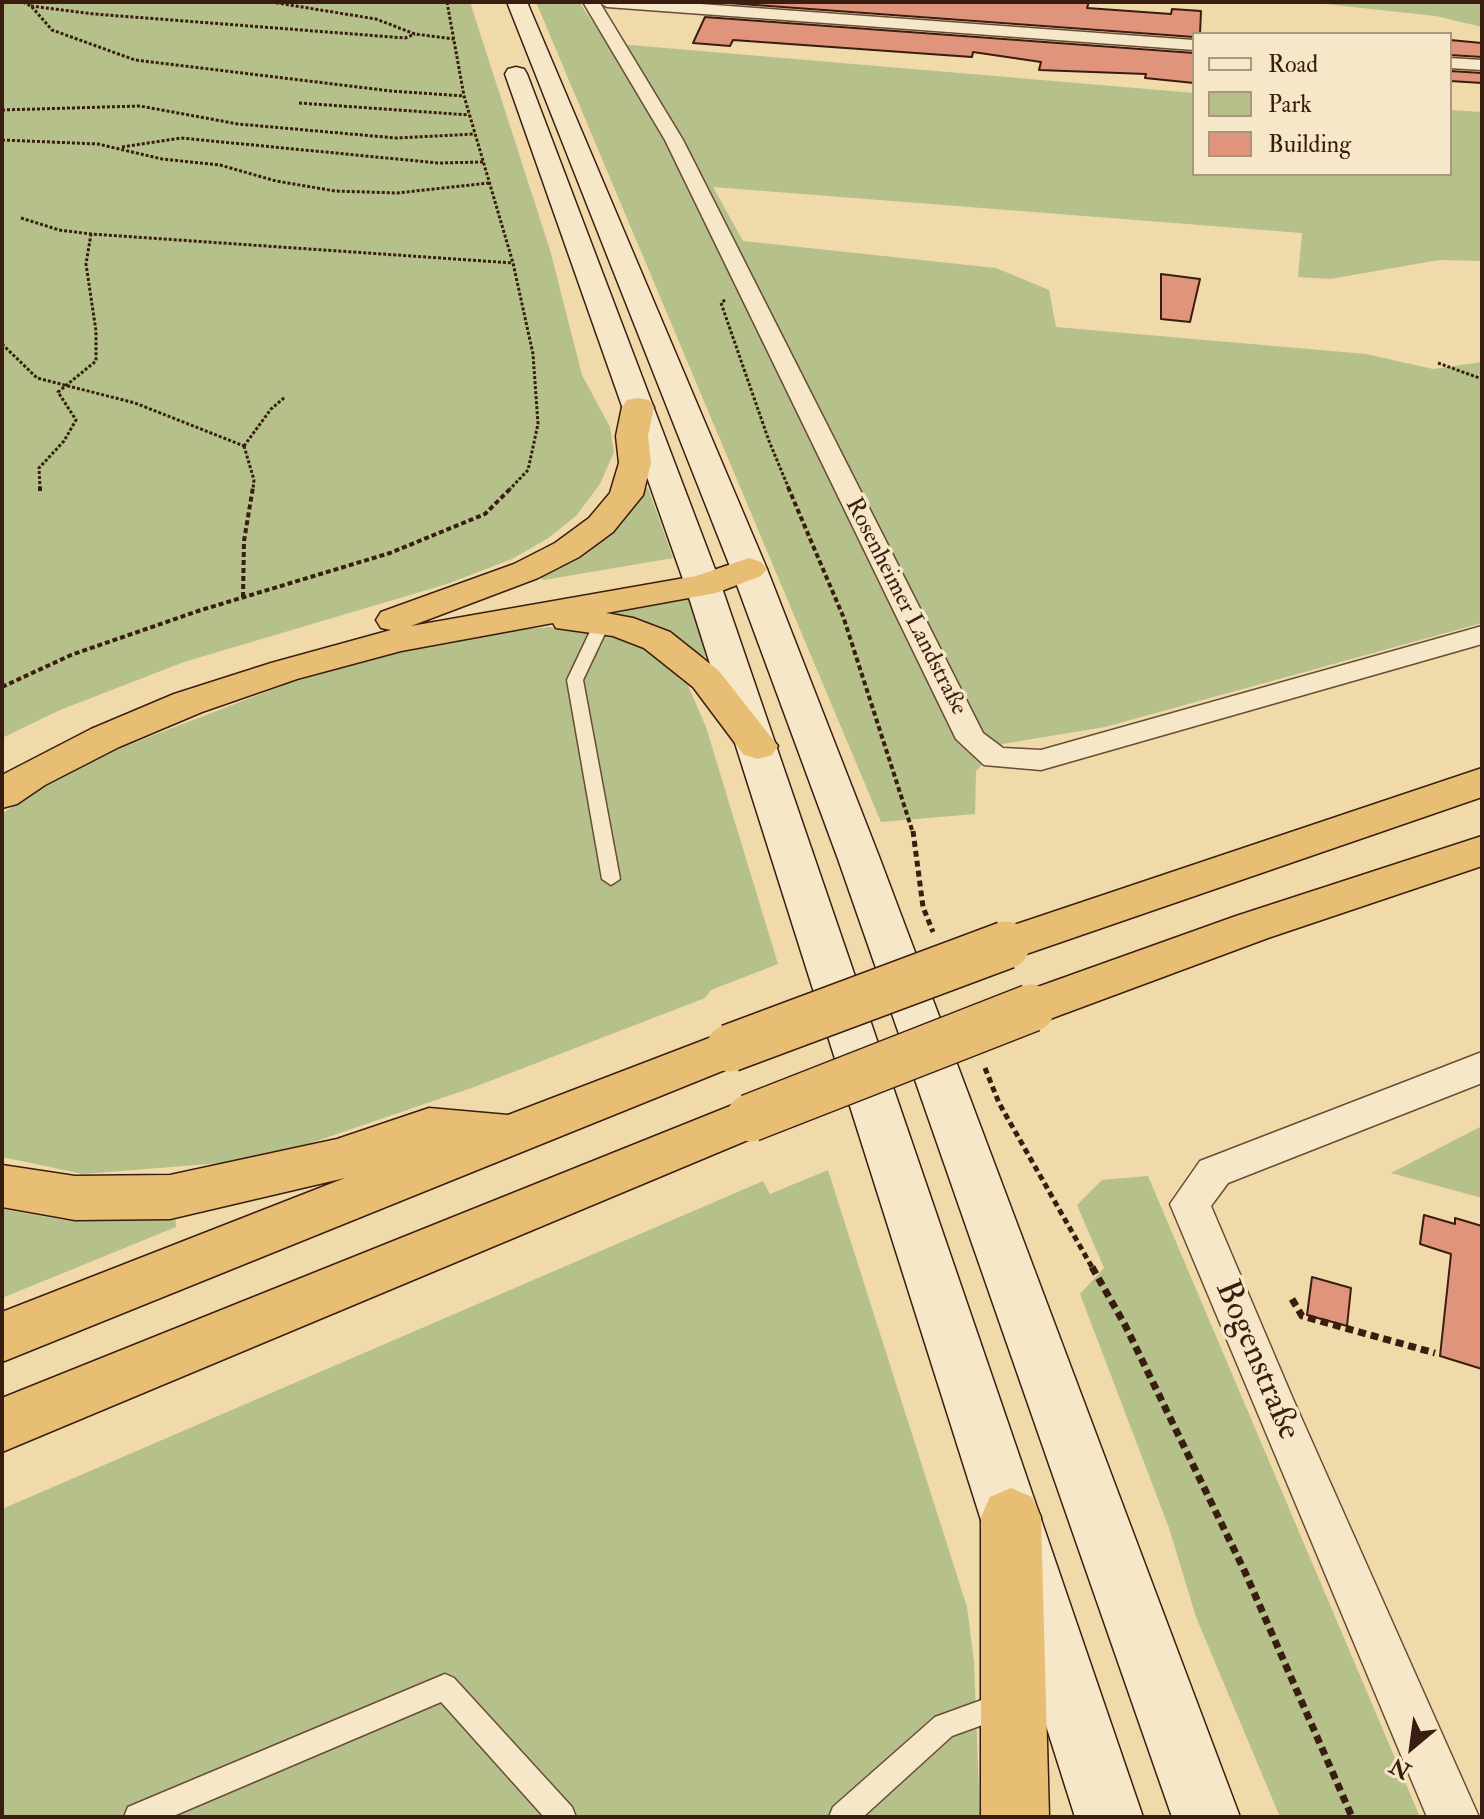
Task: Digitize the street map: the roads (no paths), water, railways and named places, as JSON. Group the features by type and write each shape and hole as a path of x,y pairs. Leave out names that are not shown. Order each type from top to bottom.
{"highway":[{"path":"388,623 526,571 567,550 601,525 626,495 635,463 632,436 638,407"},
{"path":"2,794 31,775 105,738 188,703 284,671 397,640 749,569"},
{"path":"2,763 81,723 206,676 388,623 552,587 700,577"},
{"path":"515,617 602,623 620,626 657,640 706,679 758,746"},
{"path":"2,1337 730,1048 1006,945 1482,782"},
{"path":"12,1428 750,1118 1031,1008 1252,927 1482,851"},
{"path":"2,1186 75,1198 170,1197 338,1160 429,1128 511,1133"},
{"path":"1011,1517 1015,1817"}],"main road":[{"path":"517,2 749,569 865,873 1206,1817"},
{"path":"509,57 700,577 758,746 1109,1817"}],"street":[{"name":"Rosenheimer Landstraße","path":"591,2 674,140 971,739 995,758 1041,760 1482,635"},
{"path":"607,2 1192,45"},
{"path":"1452,63 1482,65"},
{"name":"Bogenstraße","path":"1453,1817 1271,1399 1190,1204 1214,1172 1482,1067"}],"lane":[{"path":"602,623 575,680 611,879"},
{"path":"138,1817 445,1687 562,1817"},
{"path":"843,1817 944,1726 1015,1701"}]}
